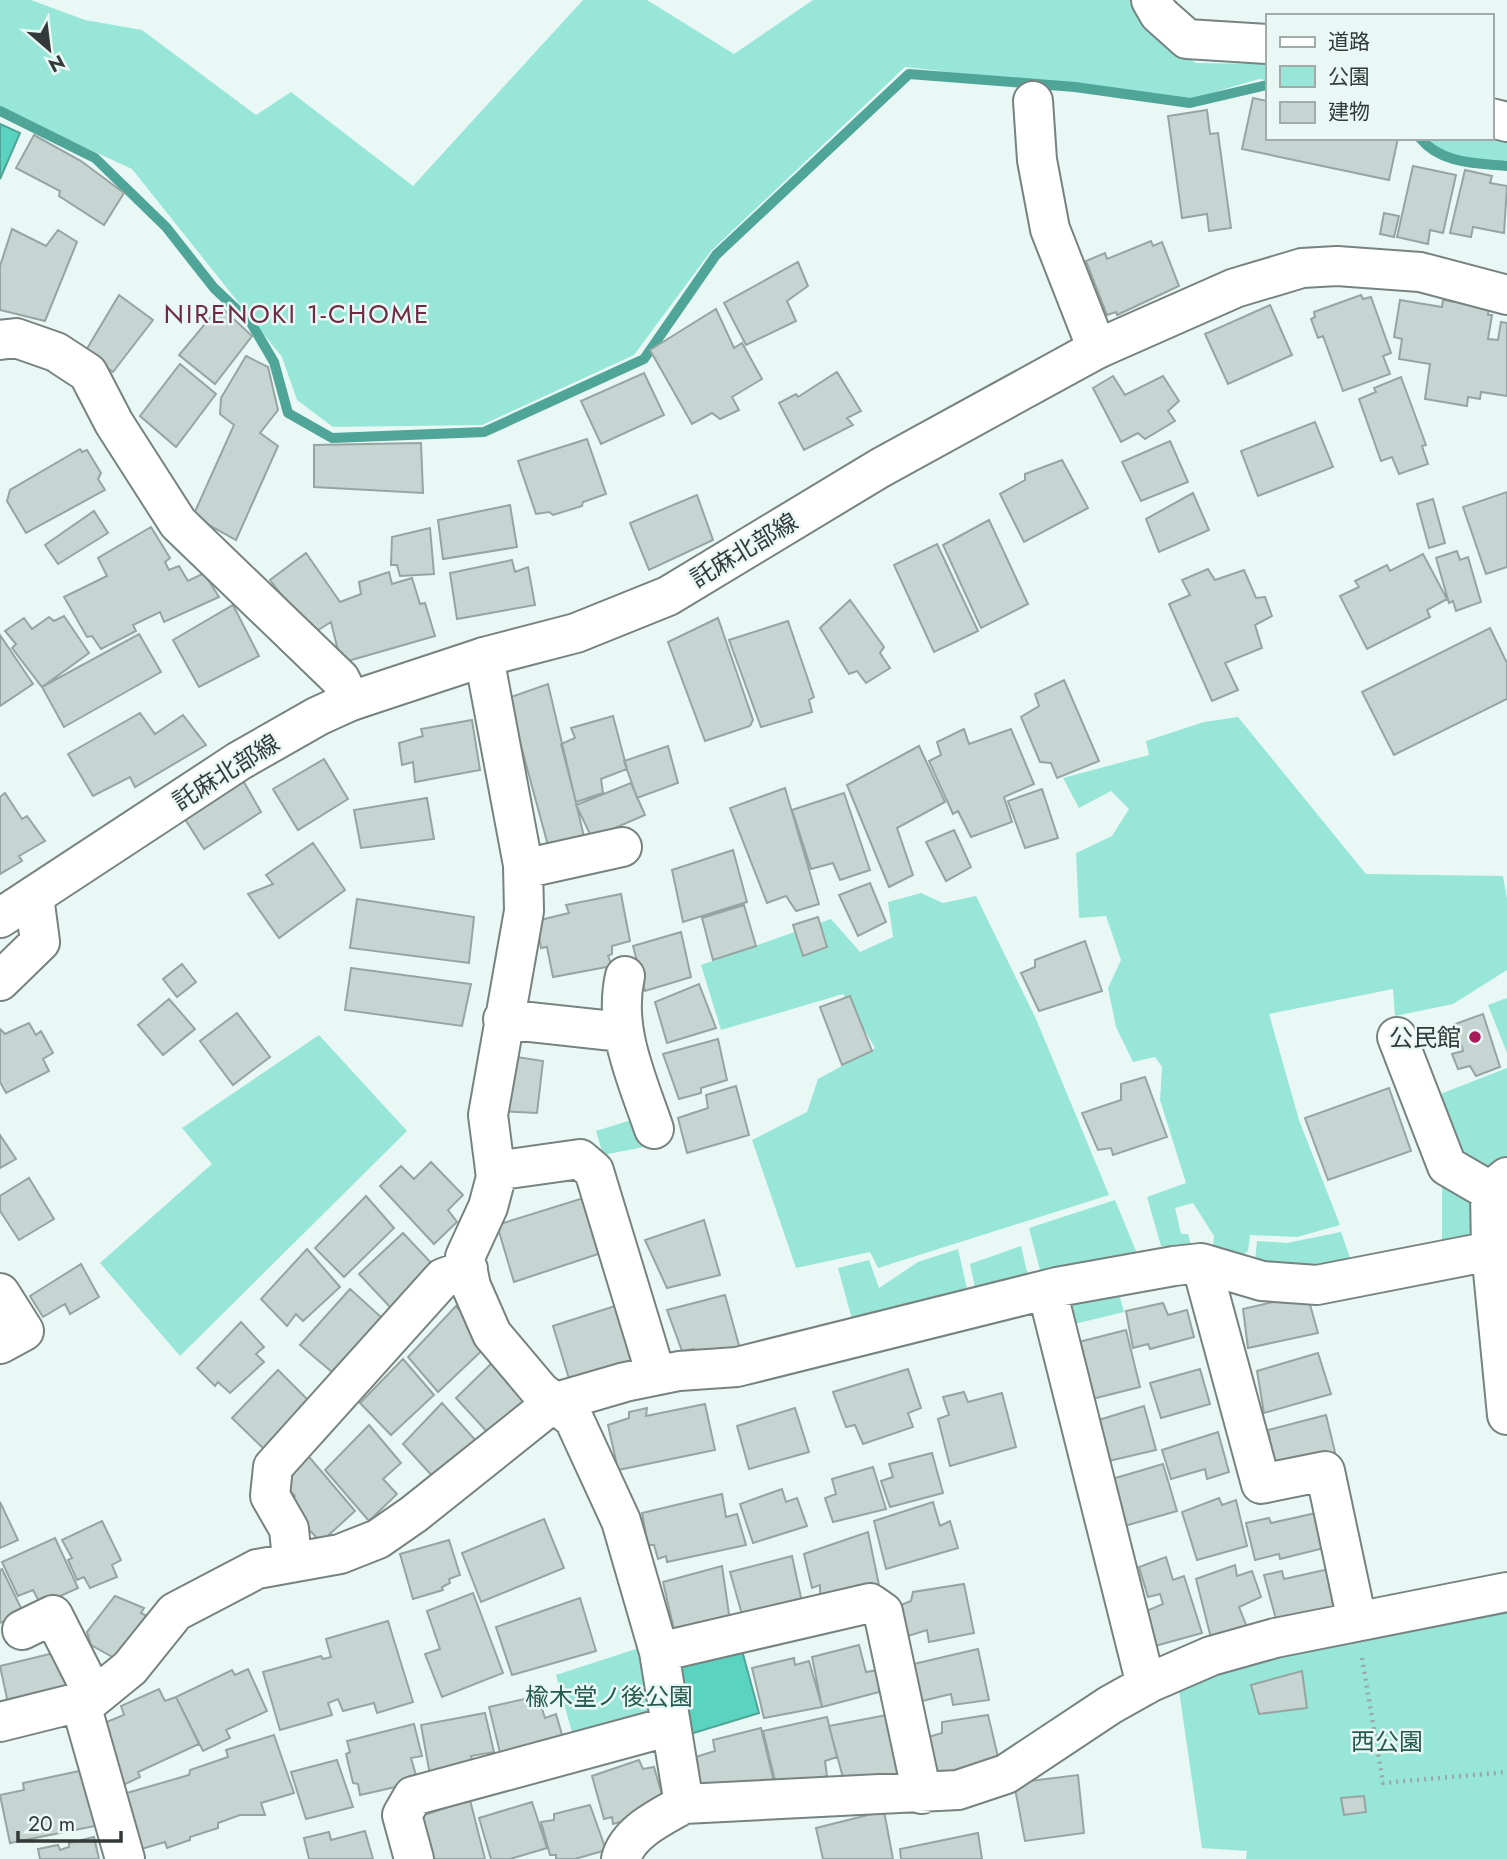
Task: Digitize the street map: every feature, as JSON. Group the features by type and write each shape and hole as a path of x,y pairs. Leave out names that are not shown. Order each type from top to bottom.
{"street":[{"path":"1151,0 1158,14 1187,39 1266,44"},
{"path":"1033,101 1037,160 1050,229 1097,349"},
{"name":"託麻北部線","path":"0,918 239,761 351,701 484,657 576,634 668,596 880,468 1097,349 1235,288 1302,268 1381,267 1420,272 1507,295"},
{"path":"0,340 16,338 56,352 88,373 114,423 178,523 340,679 351,701"},
{"path":"484,657 523,869 524,911 488,1115 495,1171 488,1207 466,1257 468,1269 471,1286 492,1334 553,1403 574,1419 621,1521 659,1652 684,1804"},
{"path":"523,869 622,847"},
{"path":"0,981 40,942 34,896"},
{"path":"625,976 619,1000 622,1032 654,1129"},
{"path":"503,1019 622,1032"},
{"path":"1397,1037 1447,1166 1498,1184 1491,1251 1507,1415"},
{"path":"495,1171 580,1159 594,1171 656,1375"},
{"path":"0,1722 87,1699 130,1668 175,1612 257,1569 292,1560 340,1554 378,1538 414,1514 553,1403 656,1375 737,1367 1046,1290 1201,1263 1262,1281 1317,1285 1491,1251"},
{"path":"1201,1263 1261,1484 1325,1471 1360,1638"},
{"path":"292,1560 289,1529 270,1496 273,1467 443,1278 468,1269"},
{"path":"1046,1290 1146,1685"},
{"path":"0,1293 24,1331 0,1344"},
{"path":"621,1859 632,1840 646,1827 684,1804 922,1794 958,1790 1006,1774 1146,1685 1224,1653 1275,1638 1360,1638 1507,1592"},
{"path":"659,1652 870,1603 883,1612 922,1794"},
{"path":"51,1616 87,1699 125,1859"},
{"path":"414,1859 402,1815 413,1796 671,1726"}],"path":[{"path":"1360,1638 1383,1783 1507,1772"}],"green space":[{"path":"0,0 31,0 85,20 142,30 256,115 291,92 413,186 583,0 647,0 734,54 813,0 1132,0 1157,39 1196,63 1266,64 1266,80 1259,79 1191,99 905,67 711,251 634,355 482,425 333,427 297,400 282,357 132,169 0,108"},
{"path":"1493,138 1507,142 1507,164 1481,167 1432,145 1428,140"},
{"path":"1238,717 1366,874 1503,876 1507,899 1507,970 1453,1004 1395,1016 1393,989 1269,1014 1299,1120 1340,1225 1297,1237 1250,1235 1248,1251 1230,1264 1212,1259 1214,1236 1193,1203 1175,1208 1181,1234 1188,1234 1191,1246 1161,1246 1147,1197 1186,1183 1160,1100 1162,1067 1155,1057 1133,1062 1116,1027 1108,988 1121,960 1106,916 1079,918 1076,853 1112,836 1129,809 1111,791 1079,808 1063,778 1149,755 1146,741 1204,722"},
{"path":"921,893 943,903 976,896 1036,1019 1109,1195 878,1268 870,1252 796,1268 752,1140 807,1112 818,1079 875,1048 843,994 721,1030 701,965 831,919 860,952 893,937 888,902"},
{"path":"1507,998 1507,1053 1488,1005"},
{"path":"319,1035 407,1131 180,1356 100,1263 212,1164 182,1128"},
{"path":"1507,1068 1507,1160 1474,1236 1442,1242 1442,1174 1425,1100"},
{"path":"641,1117 649,1146 603,1155 596,1131"},
{"path":"1115,1200 1138,1256 1042,1278 1029,1228"},
{"path":"1341,1232 1351,1261 1296,1268 1255,1261 1257,1241 1287,1243"},
{"path":"1021,1246 1029,1280 976,1293 970,1264"},
{"path":"958,1249 968,1293 853,1323 838,1268 869,1260 879,1288 918,1262"},
{"path":"1116,1284 1124,1312 1062,1327 1055,1298"},
{"name":"西公園","path":"1507,1604 1507,1859 1246,1859 1247,1851 1202,1848 1177,1677"},
{"name":"楡木堂ノ後公園","path":"645,1646 651,1721 575,1743 556,1675"}],"shaded area":[{"path":"0,124 20,133 0,179"},
{"path":"740,1643 759,1713 684,1736 681,1660"}],"building":[{"path":"1253,98 1266,101 1266,140 1398,140 1389,180 1242,149"},
{"path":"1207,110 1210,134 1218,133 1231,228 1209,231 1207,214 1182,218 1168,116"},
{"path":"34,135 81,161 124,193 104,225 59,196 60,191 16,168"},
{"path":"1413,166 1456,175 1443,233 1430,230 1428,244 1397,237"},
{"path":"1465,170 1492,176 1490,183 1507,186 1504,233 1473,227 1471,237 1450,233"},
{"path":"1384,213 1399,216 1394,237 1380,234"},
{"path":"12,229 46,246 58,230 77,242 45,321 0,310 0,266"},
{"path":"1151,241 1153,246 1162,242 1179,286 1117,315 1116,312 1107,315 1086,261 1105,253 1107,259"},
{"path":"798,262 808,286 787,301 796,321 746,345 724,303"},
{"path":"119,295 153,320 113,372 85,352"},
{"path":"1361,295 1363,299 1371,297 1391,353 1383,356 1390,374 1343,391 1323,336 1318,338 1311,319 1315,317 1314,312"},
{"path":"1400,300 1442,307 1443,300 1489,307 1488,315 1492,315 1488,339 1498,340 1501,322 1507,323 1507,396 1481,392 1480,399 1468,397 1467,406 1425,399 1430,364 1399,359 1402,339 1394,337"},
{"path":"1270,305 1292,355 1228,384 1205,334"},
{"path":"220,306 252,336 215,384 179,355"},
{"path":"716,309 734,348 742,343 762,379 732,397 739,410 720,419 712,413 692,424 650,350"},
{"path":"246,356 268,367 278,410 260,433 278,446 236,540 193,516 234,425 220,414 221,398"},
{"path":"180,364 216,394 176,447 140,416"},
{"path":"837,372 861,411 847,418 853,425 804,450 779,403 796,394 798,397"},
{"path":"644,373 664,415 601,444 581,401"},
{"path":"1113,376 1125,395 1163,376 1179,401 1168,411 1175,421 1145,439 1138,433 1121,442 1093,388"},
{"path":"1401,377 1426,445 1422,446 1428,464 1399,474 1392,457 1381,461 1359,399 1376,392 1374,388"},
{"path":"1315,422 1333,467 1258,496 1241,451"},
{"path":"587,439 606,494 583,502 582,506 553,515 549,512 536,514 518,461"},
{"path":"1170,441 1188,482 1141,501 1122,462"},
{"path":"421,443 423,493 314,487 314,445"},
{"path":"80,449 82,452 87,450 101,473 98,479 105,490 26,533 7,501 10,490"},
{"path":"1062,460 1088,508 1024,542 1000,494 1025,480 1025,474"},
{"path":"1507,492 1507,567 1486,574 1463,507"},
{"path":"1193,493 1209,530 1159,552 1146,519"},
{"path":"697,495 713,540 649,570 630,523"},
{"path":"1433,499 1445,543 1429,548 1417,504"},
{"path":"510,505 517,547 443,559 438,520"},
{"path":"94,511 108,533 58,564 45,545"},
{"path":"989,520 1028,604 981,628 943,545"},
{"path":"151,527 170,558 165,562 169,570 179,566 188,581 204,573 219,597 164,622 160,612 133,625 136,631 101,649 92,636 87,637 64,597 107,576 98,558"},
{"path":"430,528 434,574 400,576 397,565 391,565 392,537"},
{"path":"937,544 978,631 934,652 894,565"},
{"path":"1457,551 1460,560 1468,557 1481,602 1456,611 1453,601 1449,603 1436,558"},
{"path":"306,553 340,602 361,594 359,582 389,572 392,584 412,578 420,604 425,603 435,636 341,663 331,622 312,634 270,580"},
{"path":"1423,554 1447,599 1427,610 1430,617 1367,649 1340,596 1359,587 1355,581 1387,565 1390,571"},
{"path":"512,560 515,572 528,567 535,605 457,619 450,573"},
{"path":"1208,569 1215,580 1244,570 1256,598 1265,597 1272,616 1255,625 1262,648 1225,663 1238,690 1212,701 1169,604 1190,595 1182,580"},
{"path":"850,600 884,647 880,653 890,668 866,683 857,671 849,674 820,628"},
{"path":"233,605 259,656 199,687 173,640"},
{"path":"64,616 89,653 42,687 12,648 16,644 5,631 24,618 32,629 49,617 54,621"},
{"path":"718,618 753,720 750,726 705,741 668,642"},
{"path":"788,621 814,697 809,700 812,712 761,727 729,640"},
{"path":"1490,628 1507,663 1507,699 1394,755 1362,692"},
{"path":"139,634 161,672 64,727 42,687"},
{"path":"0,635 33,684 0,706"},
{"path":"1064,680 1099,761 1057,778 1051,763 1040,762 1021,717 1039,706 1035,694"},
{"path":"548,684 585,841 549,849 508,698"},
{"path":"140,713 155,734 183,715 206,745 135,787 130,777 93,796 68,754"},
{"path":"613,716 627,769 601,779 603,793 576,802 561,744 575,738 571,728"},
{"path":"472,720 480,770 415,782 413,762 402,765 399,743 423,736 421,729"},
{"path":"964,729 969,744 1011,729 1034,784 1004,797 1012,822 971,837 958,811 953,814 929,761 941,755 937,742"},
{"path":"668,746 678,783 637,798 624,761"},
{"path":"919,746 945,802 897,828 913,875 889,887 847,785"},
{"path":"324,759 348,799 298,830 273,789"},
{"path":"241,777 261,812 204,849 183,816"},
{"path":"631,783 645,815 592,838 576,805"},
{"path":"785,788 819,904 796,911 786,896 767,903 730,808"},
{"path":"1042,789 1058,838 1025,848 1008,801"},
{"path":"5,793 22,819 27,816 45,841 19,856 22,861 0,874 0,797"},
{"path":"844,793 870,870 840,880 833,863 811,869 792,810"},
{"path":"427,798 434,839 361,848 354,810"},
{"path":"954,830 971,867 946,881 926,842"},
{"path":"313,843 345,890 279,938 248,894 273,884 266,875"},
{"path":"733,850 747,902 683,922 672,870"},
{"path":"870,883 886,922 858,936 839,895"},
{"path":"621,894 630,941 612,946 612,954 608,956 612,966 553,977 547,947 541,948 536,921 569,913 566,905"},
{"path":"357,899 474,917 469,963 350,948"},
{"path":"744,905 756,946 713,960 702,918"},
{"path":"818,917 827,947 803,956 793,925"},
{"path":"681,932 691,977 645,991 633,946"},
{"path":"1085,941 1102,991 1039,1011 1021,973 1035,967 1035,960"},
{"path":"182,964 196,982 177,997 163,979"},
{"path":"351,968 471,984 462,1026 345,1010"},
{"path":"699,984 716,1028 667,1043 655,1002"},
{"path":"850,996 872,1051 842,1065 820,1007"},
{"path":"169,999 195,1029 163,1055 138,1025"},
{"path":"237,1013 270,1057 233,1085 200,1041"},
{"name":"公民館","path":"1483,1014 1500,1067 1476,1076 1470,1066 1458,1069 1452,1054 1463,1051 1455,1024"},
{"path":"29,1023 36,1035 41,1031 53,1053 43,1059 49,1071 6,1093 0,1082 0,1029 5,1034"},
{"path":"718,1039 727,1080 701,1088 701,1093 679,1099 663,1054"},
{"path":"510,1056 543,1061 537,1113 500,1111"},
{"path":"1145,1077 1167,1137 1113,1155 1111,1148 1098,1150 1082,1113 1121,1100 1121,1084"},
{"path":"736,1086 749,1135 687,1153 678,1118 708,1108 706,1095"},
{"path":"1389,1088 1411,1151 1328,1180 1305,1118"},
{"path":"0,1135 16,1159 0,1168"},
{"path":"431,1162 463,1195 448,1210 457,1222 434,1244 380,1186 401,1166 414,1179"},
{"path":"29,1178 54,1219 19,1240 0,1211 0,1196"},
{"path":"366,1196 394,1228 344,1277 315,1248"},
{"path":"590,1196 607,1251 514,1282 497,1225"},
{"path":"704,1220 720,1275 667,1288 645,1240"},
{"path":"403,1233 434,1266 391,1308 359,1274"},
{"path":"307,1249 340,1287 303,1321 296,1314 287,1326 261,1299"},
{"path":"81,1264 99,1297 70,1314 65,1304 43,1317 30,1296"},
{"path":"350,1289 382,1318 332,1372 300,1345"},
{"path":"1307,1294 1318,1333 1248,1348 1243,1309"},
{"path":"725,1295 740,1349 697,1361 694,1349 682,1351 667,1310"},
{"path":"1163,1303 1168,1315 1187,1310 1194,1337 1150,1349 1148,1344 1133,1348 1126,1311"},
{"path":"456,1306 489,1344 438,1392 408,1357"},
{"path":"615,1306 632,1362 570,1382 553,1326"},
{"path":"241,1322 264,1347 256,1354 264,1362 230,1393 218,1382 215,1386 197,1368"},
{"path":"1126,1330 1140,1387 1084,1401 1071,1344"},
{"path":"1318,1353 1331,1394 1264,1413 1257,1371"},
{"path":"497,1358 532,1397 490,1435 456,1398"},
{"path":"403,1359 434,1395 391,1435 360,1403"},
{"path":"908,1369 921,1408 908,1413 913,1427 863,1444 855,1425 846,1427 833,1392"},
{"path":"1200,1369 1210,1404 1161,1418 1150,1383"},
{"path":"278,1370 311,1403 265,1450 232,1418"},
{"path":"964,1392 968,1402 1002,1393 1016,1447 950,1466 938,1419 949,1415 943,1397"},
{"path":"442,1403 477,1442 435,1479 403,1444"},
{"path":"705,1404 715,1450 618,1470 608,1425 629,1418 629,1412 647,1408 646,1416"},
{"path":"1144,1406 1156,1450 1100,1463 1089,1423"},
{"path":"795,1408 809,1452 749,1469 737,1426"},
{"path":"1326,1415 1335,1452 1275,1469 1268,1430"},
{"path":"369,1425 401,1463 383,1479 397,1494 369,1521 325,1470"},
{"path":"1218,1432 1229,1472 1207,1479 1205,1469 1171,1479 1162,1450"},
{"path":"304,1451 355,1511 321,1542 286,1506 295,1496 277,1476"},
{"path":"932,1453 943,1493 890,1507 881,1481 893,1477 889,1464"},
{"path":"1163,1464 1177,1511 1114,1529 1102,1482"},
{"path":"873,1467 886,1509 833,1522 825,1498 836,1494 832,1479"},
{"path":"782,1489 786,1502 797,1498 807,1526 753,1543 740,1504"},
{"path":"722,1494 726,1517 737,1514 746,1545 667,1562 666,1556 658,1559 654,1545 648,1545 642,1513"},
{"path":"1219,1498 1222,1505 1236,1500 1247,1546 1197,1560 1182,1512"},
{"path":"0,1502 18,1540 0,1548"},
{"path":"933,1502 940,1526 950,1521 958,1548 886,1569 874,1521"},
{"path":"1316,1513 1324,1548 1280,1559 1279,1554 1255,1560 1246,1523 1269,1518 1271,1523"},
{"path":"544,1519 564,1568 481,1602 462,1553"},
{"path":"102,1521 121,1560 112,1565 117,1577 90,1588 84,1577 77,1580 68,1560 72,1558 62,1540"},
{"path":"868,1532 879,1585 820,1601 820,1585 812,1588 804,1554"},
{"path":"55,1538 78,1588 41,1605 33,1590 18,1596 2,1562"},
{"path":"449,1540 460,1575 449,1579 450,1583 442,1587 443,1590 413,1599 400,1554"},
{"path":"792,1556 802,1602 743,1618 730,1572"},
{"path":"1166,1557 1173,1580 1184,1576 1202,1633 1155,1646 1144,1612 1163,1604 1160,1594 1148,1597 1139,1567"},
{"path":"1235,1565 1237,1576 1252,1571 1261,1597 1239,1607 1247,1627 1211,1638 1196,1579"},
{"path":"722,1566 730,1621 675,1634 663,1582"},
{"path":"2,1569 23,1612 0,1623 0,1570"},
{"path":"1329,1569 1333,1609 1276,1619 1264,1575 1282,1571 1284,1579"},
{"path":"964,1584 974,1633 929,1642 927,1630 905,1637 901,1605 911,1601 913,1592"},
{"path":"473,1593 503,1673 442,1697 425,1654 440,1649 427,1611"},
{"path":"115,1596 144,1608 141,1613 149,1617 118,1660 91,1645 87,1632"},
{"path":"580,1598 596,1651 512,1675 496,1627"},
{"path":"388,1621 413,1702 377,1713 374,1703 343,1711 338,1699 328,1703 332,1715 280,1730 263,1672 321,1656 323,1659 331,1657 326,1639"},
{"path":"859,1645 866,1672 878,1670 883,1691 822,1707 812,1657"},
{"path":"978,1649 989,1700 953,1705 951,1694 914,1703 905,1666"},
{"path":"58,1652 70,1694 9,1708 0,1666"},
{"path":"794,1658 795,1665 809,1661 822,1707 764,1718 752,1668"},
{"path":"248,1669 267,1711 226,1730 230,1738 203,1751 176,1697 232,1670 235,1675"},
{"path":"1302,1671 1307,1708 1259,1714 1251,1685"},
{"path":"159,1689 165,1701 176,1697 199,1744 138,1772 140,1777 117,1788 100,1744 111,1738 104,1723 124,1715 121,1706"},
{"path":"538,1696 545,1718 556,1714 565,1745 502,1761 489,1707"},
{"path":"485,1713 494,1752 471,1756 474,1766 430,1775 421,1725"},
{"path":"887,1715 900,1781 845,1785 829,1726"},
{"path":"988,1715 999,1761 936,1776 918,1740 942,1733 942,1722"},
{"path":"827,1717 837,1757 825,1761 827,1776 777,1789 763,1731"},
{"path":"414,1724 422,1756 411,1758 418,1782 360,1795 358,1784 353,1783 346,1754 350,1752 347,1741"},
{"path":"761,1728 774,1782 735,1794 730,1782 695,1792 686,1760 715,1751 713,1740"},
{"path":"274,1735 294,1793 261,1803 265,1815 240,1815 218,1823 218,1828 167,1848 165,1842 138,1850 120,1795 189,1775 190,1770 228,1757 226,1750"},
{"path":"337,1760 353,1807 306,1819 291,1772"},
{"path":"639,1760 643,1769 654,1767 663,1798 635,1818 613,1824 612,1817 604,1819 592,1776"},
{"path":"84,1770 95,1826 10,1843 0,1795 24,1790 23,1783"},
{"path":"1078,1775 1084,1833 1025,1841 1014,1783"},
{"path":"1364,1796 1366,1812 1344,1815 1341,1798"},
{"path":"470,1800 485,1859 430,1859 418,1817"},
{"path":"532,1802 547,1848 510,1859 491,1859 479,1818"},
{"path":"590,1805 606,1850 575,1859 556,1859 556,1855 550,1855 541,1822 554,1820 554,1814"},
{"path":"884,1811 893,1859 823,1859 816,1828"},
{"path":"365,1831 373,1859 309,1859 304,1838 329,1832 331,1840"},
{"path":"978,1833 982,1859 901,1859 900,1849"},
{"path":"94,1837 99,1859 40,1859 38,1849 58,1845 60,1850 69,1847 69,1843"}],"waterway":[{"path":"0,111 95,158 166,227 214,288 251,323 274,362 288,413 332,438 484,432 644,359 716,255 909,74 1075,87 1190,103 1266,85"},
{"path":"1422,140 1438,153 1460,161 1507,166"}],"place":[{"name":"公民館","path":"1475,1037"}],"district":[{"name":"NIRENOKI 1-CHOME","path":"297,314"}]}
